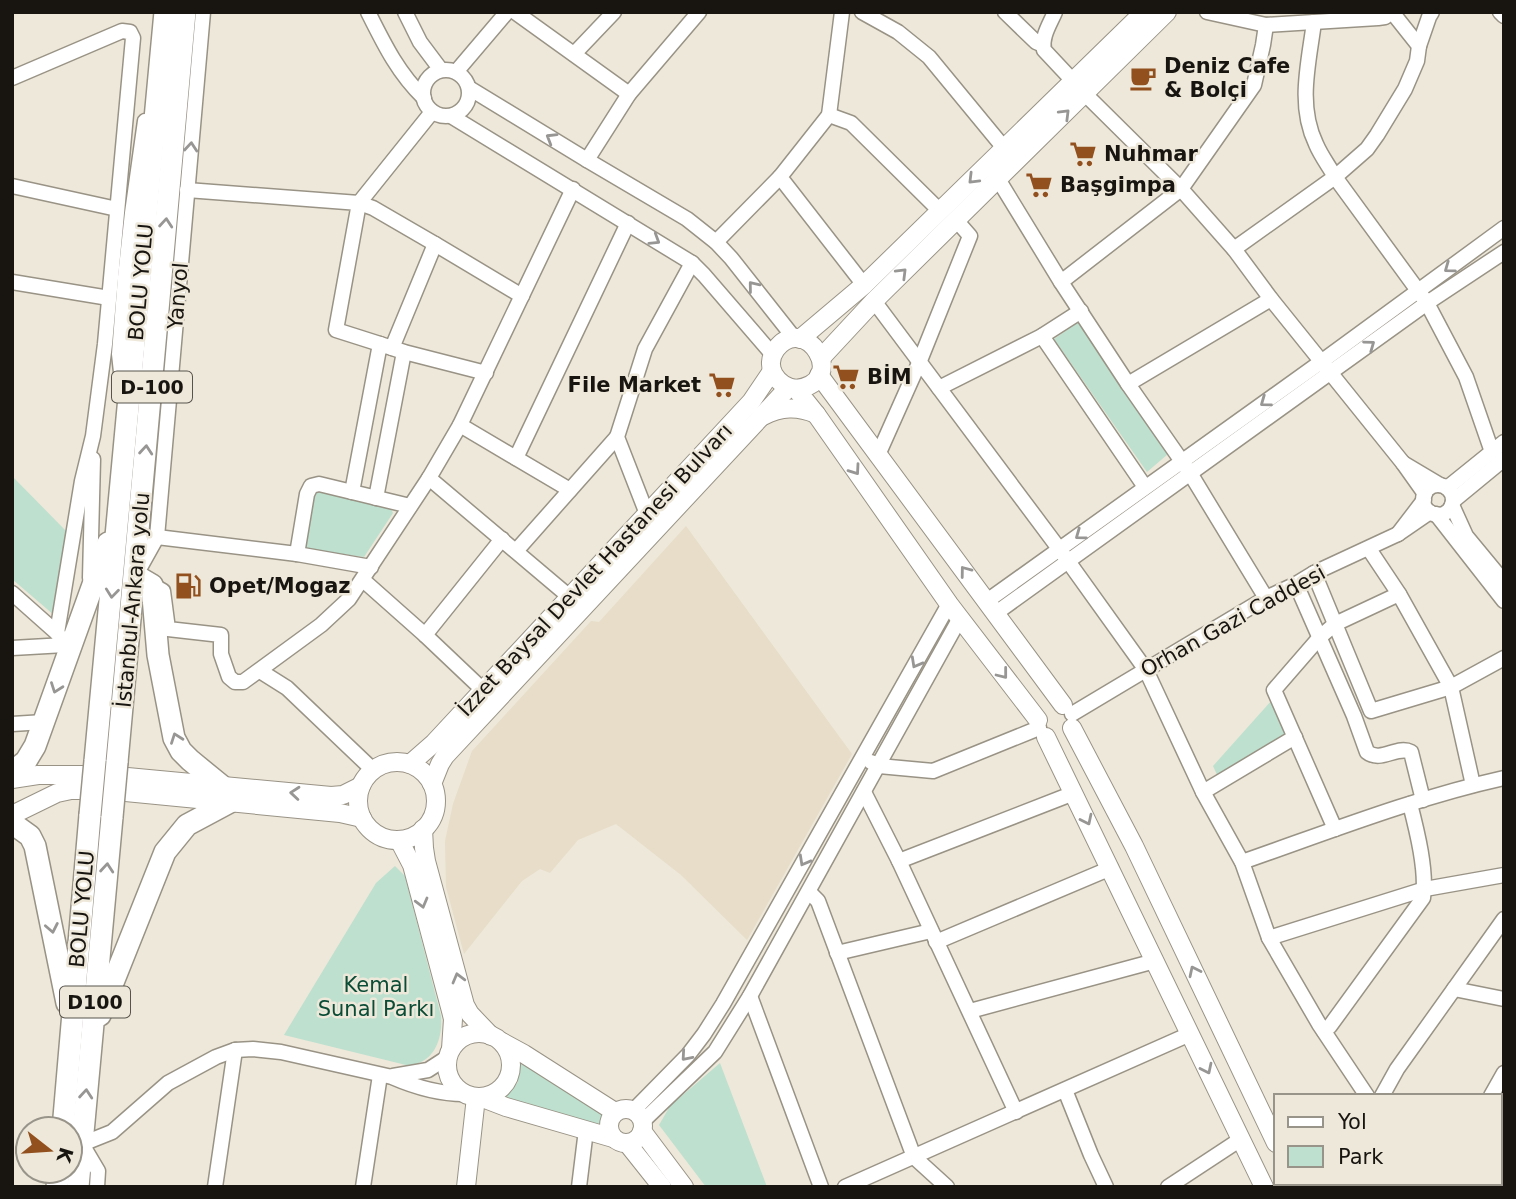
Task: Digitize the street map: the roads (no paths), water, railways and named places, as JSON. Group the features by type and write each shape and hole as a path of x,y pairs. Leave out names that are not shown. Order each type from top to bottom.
{"highway":[{"name":"BOLU YOLU","path":"106,766 120,508 163,12"},
{"name":"İstanbul-Ankara yolu","path":"90,816 106,766 143,580 185,12"},
{"path":"12,772 26,761 35,746 44,722 64,642 89,596 120,508"},
{"path":"82,1033 165,852 187,825 226,794 181,751 174,737 143,580"},
{"name":"İstanbul-Ankara yolu","path":"82,1115 82,1033 112,817 106,766"},
{"name":"BOLU YOLU","path":"65,1115 82,1033 90,816"},
{"path":"12,823 30,836 36,846 82,1033"}],"main road":[{"path":"1069,716 1067,736 1051,739 955,611 816,414 792,388 781,384 775,378 773,363 777,348 783,342 798,339 948,215 998,179 1144,12"},
{"path":"792,388 811,385 820,366 1004,148 1167,12"},
{"path":"798,339 813,345 820,366 878,455 992,607 1069,716 1274,1139"},
{"name":"İzzet Baysal Devlet Hastanesi Bulvarı","path":"432,784 445,756 577,603 647,514 751,402 773,363"},
{"name":"İzzet Baysal Devlet Hastanesi Bulvarı","path":"410,764 434,743 483,690 577,603 757,419 792,388"},
{"path":"757,419 784,408 799,408 816,414"},
{"path":"1069,716 1057,704 1046,707 1041,711 1041,728 1264,1187"},
{"path":"12,814 46,797 71,790 336,796 361,786 373,771 387,763 403,762 423,772 432,784 435,810 423,829 416,834 399,839 381,836 362,818 358,802 361,786"},
{"path":"12,814 19,798 12,781 106,766 226,794 362,818"},
{"path":"423,829 426,861 465,1005 470,1014 505,1047 509,1055 506,1081 491,1095 473,1096"},
{"path":"399,839 412,865 451,1010 453,1019 447,1066 454,1086 473,1096 506,1107 620,1141 636,1139 639,1121"},
{"path":"449,1053 457,1042 473,1034 495,1038 615,1112"},
{"path":"466,1187 473,1096"},
{"path":"662,1187 620,1141 610,1134 608,1125 615,1112 624,1108 639,1121 684,1187"}],"street":[{"path":"127,431 119,355 125,276 163,12"},
{"name":"Yanyol","path":"143,580 157,537 203,12"},
{"path":"368,12 398,69 424,98"},
{"path":"405,12 419,42 449,71 467,81 470,96 467,104 451,116"},
{"path":"508,12 449,71 435,73 425,84 423,91 427,106 439,115 451,116 692,263 773,363"},
{"path":"515,12 629,94"},
{"path":"574,54 614,12"},
{"path":"587,160 629,94 699,12"},
{"path":"716,242 779,177 829,115 842,12"},
{"path":"862,12 898,32 929,57 1004,148"},
{"path":"1005,12 1036,42 1043,45"},
{"path":"1055,12 1043,39 1044,50 1181,189 1234,249 1403,463 1429,505 1504,601"},
{"path":"1207,12 1266,25 1378,18 1392,12 1419,46"},
{"path":"1234,249 1335,177 1367,149 1405,89 1418,61 1419,46 1432,12"},
{"path":"1500,12 1504,16"},
{"path":"1314,22 1305,87 1305,109 1315,144 1335,177 1427,303 1466,377 1500,451 1448,495 1446,512 1429,505"},
{"path":"1061,282 1181,189 1254,85 1266,25"},
{"path":"12,78 122,31 130,33 133,38 104,344 93,436 82,481 64,642"},
{"path":"469,88 687,219 731,258 798,339"},
{"path":"432,112 359,203 335,330 486,373"},
{"path":"829,115 851,123 970,236 919,363 878,455"},
{"path":"779,177 864,285"},
{"path":"998,179 1061,282 1186,467 1266,598"},
{"path":"12,186 117,209"},
{"path":"143,580 163,591 167,629 221,635 224,667 235,682 243,682 260,671 321,625 349,599 367,574 460,425 573,189"},
{"path":"187,190 359,203 373,208 522,296"},
{"path":"516,458 628,223"},
{"path":"1326,368 1417,291 1504,228"},
{"path":"352,492 392,348 435,244"},
{"path":"992,607 1326,368 1502,258"},
{"path":"516,551 617,437 645,349 692,263"},
{"path":"109,298 125,276"},
{"path":"12,282 109,298"},
{"path":"1128,384 1271,299"},
{"path":"874,301 1146,670 1203,792 1242,862 1269,938 1324,1031 1366,1094"},
{"path":"939,388 1042,336 1081,311"},
{"path":"1042,336 1145,487"},
{"path":"104,344 119,355"},
{"path":"376,498 392,348"},
{"path":"460,425 570,490"},
{"path":"89,596 93,436"},
{"path":"617,437 647,514"},
{"path":"1403,463 1448,495 1465,536 1504,582"},
{"path":"1063,555 1145,487 1186,467"},
{"path":"429,478 577,603"},
{"path":"297,554 307,494 311,486 319,484 410,506"},
{"path":"1429,505 1432,486 1448,495"},
{"name":"Orhan Gazi Caddesi","path":"1069,716 1266,598 1398,534 1429,505"},
{"path":"157,537 297,554 367,574 425,635 483,690"},
{"path":"425,635 502,539"},
{"path":"1369,549 1399,594 1451,687 1473,785"},
{"path":"1314,573 1371,711"},
{"path":"1296,584 1367,751 1377,757 1404,750 1412,752 1424,889 1421,903 1324,1031"},
{"path":"12,593 64,642"},
{"path":"1335,829 1274,691 1320,637 1335,624 1399,594"},
{"path":"639,1121 723,1004 863,757 955,611"},
{"path":"639,1121 715,1052 750,996 878,766 955,611"},
{"path":"12,648 64,642"},
{"path":"1354,716 1451,687 1504,658"},
{"path":"260,671 287,688 373,771"},
{"path":"12,724 44,722"},
{"path":"863,757 878,766 933,771 1041,728"},
{"path":"1203,792 1295,737"},
{"path":"1242,862 1417,802 1504,778"},
{"path":"864,792 900,862 1016,1112"},
{"path":"900,862 1074,793"},
{"path":"837,953 933,936 1111,868"},
{"path":"1269,938 1424,889 1504,874"},
{"path":"808,892 818,901 914,1157 947,1187"},
{"path":"1383,1094 1397,1069 1504,919"},
{"path":"970,1011 1155,961"},
{"path":"1454,989 1504,999"},
{"path":"750,996 821,1187"},
{"path":"845,1187 1190,1034"},
{"path":"215,1187 235,1050"},
{"path":"84,1143 112,1132 168,1083 235,1050 281,1052 386,1076 444,1094 473,1096"},
{"path":"386,1076 428,1070 449,1053"},
{"path":"1493,1094 1504,1073"},
{"path":"363,1187 386,1076"},
{"path":"1065,1090 1106,1187"},
{"path":"579,1187 586,1130"},
{"path":"1168,1187 1241,1139"},
{"path":"84,1147 98,1171 97,1187"}],"place":[{"name":"Deniz Cafe & Bolçi","path":"1143,78"},
{"name":"Nuhmar","path":"1083,154"},
{"name":"Başgimpa","path":"1039,185"},
{"name":"BİM","path":"846,377"},
{"name":"File Market","path":"722,385"},
{"name":"Opet/Mogaz","path":"188,586"}],"park label":[{"name":"Kemal Sunal Parkı","path":"376,997"}]}
